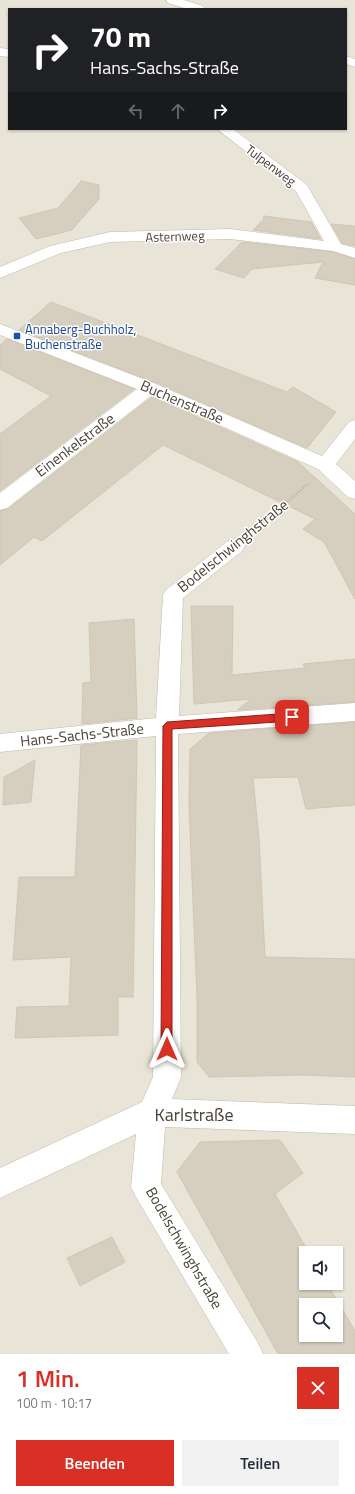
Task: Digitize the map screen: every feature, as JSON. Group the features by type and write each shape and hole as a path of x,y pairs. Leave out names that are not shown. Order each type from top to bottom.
{"street":[{"path":"172,0 196,8"},
{"name":"Tulpenweg","path":"225,130 302,188 335,247"},
{"name":"Asternweg","path":"0,273 56,249 110,237 230,234 335,247 355,253"},
{"name":"Buchenstraße","path":"0,329 150,388 327,466 355,492"},
{"name":"Einenkelstraße","path":"0,503 150,388"},
{"path":"327,466 355,426"},
{"name":"Bodelschwinghstraße","path":"235,546 173,595 167,726 167,1077 152,1112 146,1187 247,1354"},
{"name":"Hans-Sachs-Straße","path":"0,743 167,726 355,712"},
{"name":"Karlstraße","path":"0,1183 152,1112 355,1120"}],"path":[{"name":"Bodelschwinghstraße","path":"235,546 327,466"}],"shaded area":[{"path":"0,0 355,0 355,1354 0,1354"}],"building":[{"path":"81,181 99,185 99,199 72,230 36,239 19,218 58,208"},
{"path":"264,216 311,222 321,239 253,230 263,220"},
{"path":"331,224 355,226 355,246 342,243"},
{"path":"242,242 333,252 355,259 355,285 315,278 323,262 252,269 244,278 215,269"},
{"path":"51,302 287,392 293,387 336,412 307,448 157,383 19,330"},
{"path":"7,339 134,389 0,491 0,434 51,396 0,369 0,345"},
{"path":"152,397 298,462 355,514 355,599 324,542 303,529 315,519 163,445 42,541 34,537 0,565 0,511 8,509"},
{"path":"191,606 233,606 232,675 305,668 303,664 355,659 355,702 237,710 251,699 194,704"},
{"path":"134,619 137,718 82,724 83,683 91,682 89,623"},
{"path":"355,722 355,805 306,809 298,777 253,778 259,839 265,957 355,959 355,1077 303,1075 209,1077 197,1062 197,997 189,805 190,749 209,733"},
{"path":"137,740 133,997 118,997 118,1035 15,1038 17,1007 69,1006 71,957 13,960 19,877 75,877 81,745"},
{"path":"35,760 31,802 3,805 4,777"},
{"path":"280,1140 303,1173 275,1194 305,1246 299,1246 299,1290 331,1290 336,1298 299,1298 299,1342 343,1342 343,1310 355,1331 355,1354 278,1354 177,1172 200,1142"},
{"path":"112,1237 125,1262 80,1286 67,1258"}],"place":[{"name":"Annaberg-Buchholz, Buchenstraße","path":"17,336"}],"route":[{"path":"167,1049 167,726 292,717"}]}
